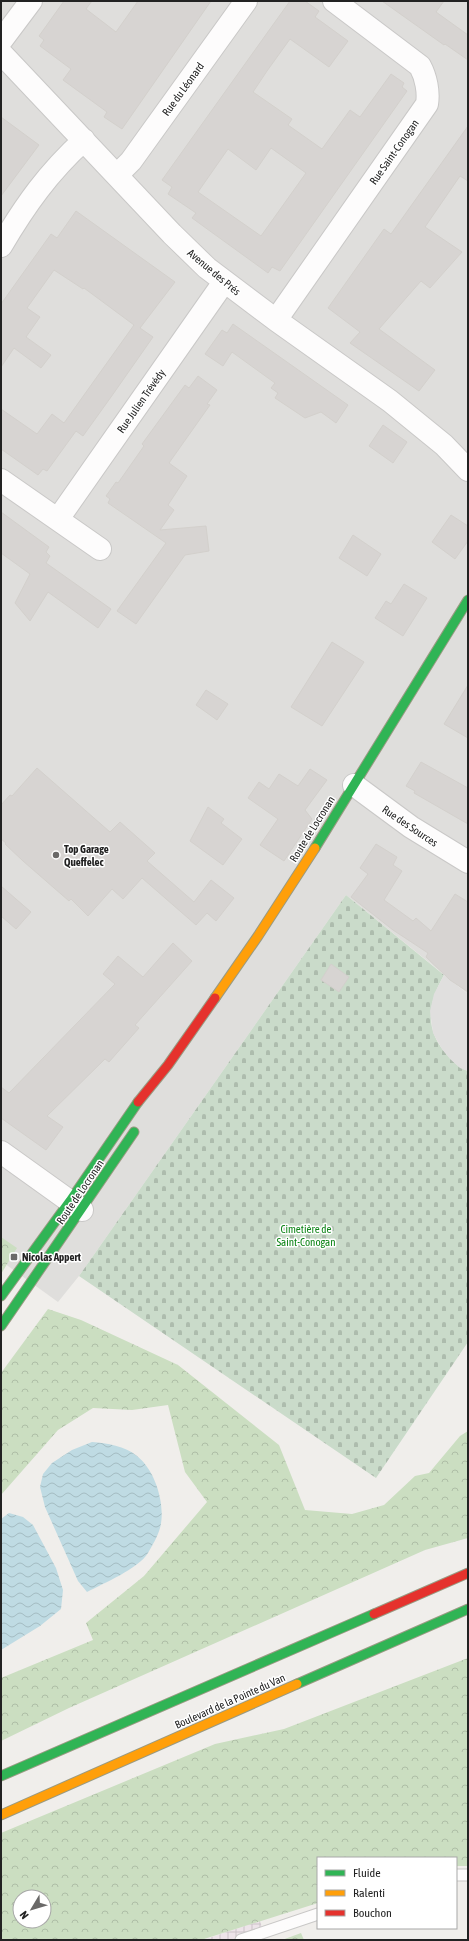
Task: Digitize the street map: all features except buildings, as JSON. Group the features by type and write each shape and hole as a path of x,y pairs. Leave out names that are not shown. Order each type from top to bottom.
{"main road":[{"name":"Route de Locronan","path":"1,1326 76,1205 137,1102 168,1065 279,904 468,600"},
{"name":"Route de Locronan","path":"152,1100 168,1065"},
{"name":"Route de Locronan","path":"1,1296 76,1205 139,1123"},
{"name":"Boulevard de la Pointe du Van","path":"1,1776 468,1573"},
{"name":"Boulevard de la Pointe du Van","path":"1,1815 468,1609"}],"street":[{"path":"1,41 31,1"},
{"name":"Rue du Léonard","path":"117,175 131,161 246,1"},
{"name":"Rue Saint-Conogan","path":"276,320 427,104 427,89 424,73 420,66 334,1"},
{"name":"Avenue des Prés","path":"1,53 182,245 224,282 390,400 464,463"},
{"path":"1,246 28,203 50,173 84,140"},
{"name":"Rue Julien Trévédy","path":"58,519 224,282"},
{"path":"1,480 100,549"},
{"name":"Rue des Sources","path":"354,785 417,831 468,862"},
{"path":"1,1152 76,1205"}],"lane":[{"path":"457,1875 468,1875"},
{"path":"241,1940 317,1914"}],"shaded area":[{"path":"1,1 468,1 468,994 346,895 79,1276 58,1302 1,1261"},
{"path":"444,975 468,994 468,1071 460,1068 450,1059 442,1049 433,1033 430,1011 434,994"},
{"path":"260,1921 266,1940 203,1940"}],"green space":[{"name":"Cimetière de Saint-Conogan","path":"346,895 444,975 434,997 431,1017 432,1027 435,1037 449,1057 460,1067 468,1071 468,1342 376,1478 79,1276"},
{"path":"1,1237 17,1248 1,1274"},
{"path":"48,1309 81,1320 178,1365 279,1445 305,1510 352,1514 384,1505 415,1476 429,1473 460,1436 468,1431 468,1538 425,1550 69,1708 1,1741 1,1678 93,1640 86,1623 144,1576 207,1502 185,1472 168,1405 132,1410 93,1408 58,1430 1,1495 1,1373"},
{"path":"468,1658 468,1866 457,1866 457,1857 317,1857 317,1903 201,1940 1,1940 1,1833 215,1744 284,1729"},
{"path":"301,1933 304,1940 282,1940"}],"water":[{"path":"92,1442 121,1447 137,1456 144,1462 158,1489 162,1519 156,1538 148,1553 137,1565 87,1592 78,1581 45,1507 40,1487 43,1474 52,1463 72,1450"},
{"path":"9,1513 23,1517 33,1525 56,1568 63,1590 61,1609 40,1626 1,1650 1,1519"}],"traffic: fast":[{"path":"315,848 468,600"},
{"path":"1,1296 70,1201 138,1102"},
{"path":"1,1326 134,1132"},
{"path":"297,1684 468,1609"},
{"path":"1,1776 374,1614"}],"traffic: slow":[{"path":"215,998 258,936 315,848"},
{"path":"1,1815 297,1684"}],"traffic: jam":[{"path":"138,1102 168,1065 215,998"},
{"path":"374,1614 468,1573"}],"place":[{"name":"Top Garage Queffelec","path":"56,855"},
{"name":"Nicolas Appert","path":"14,1257"}]}
